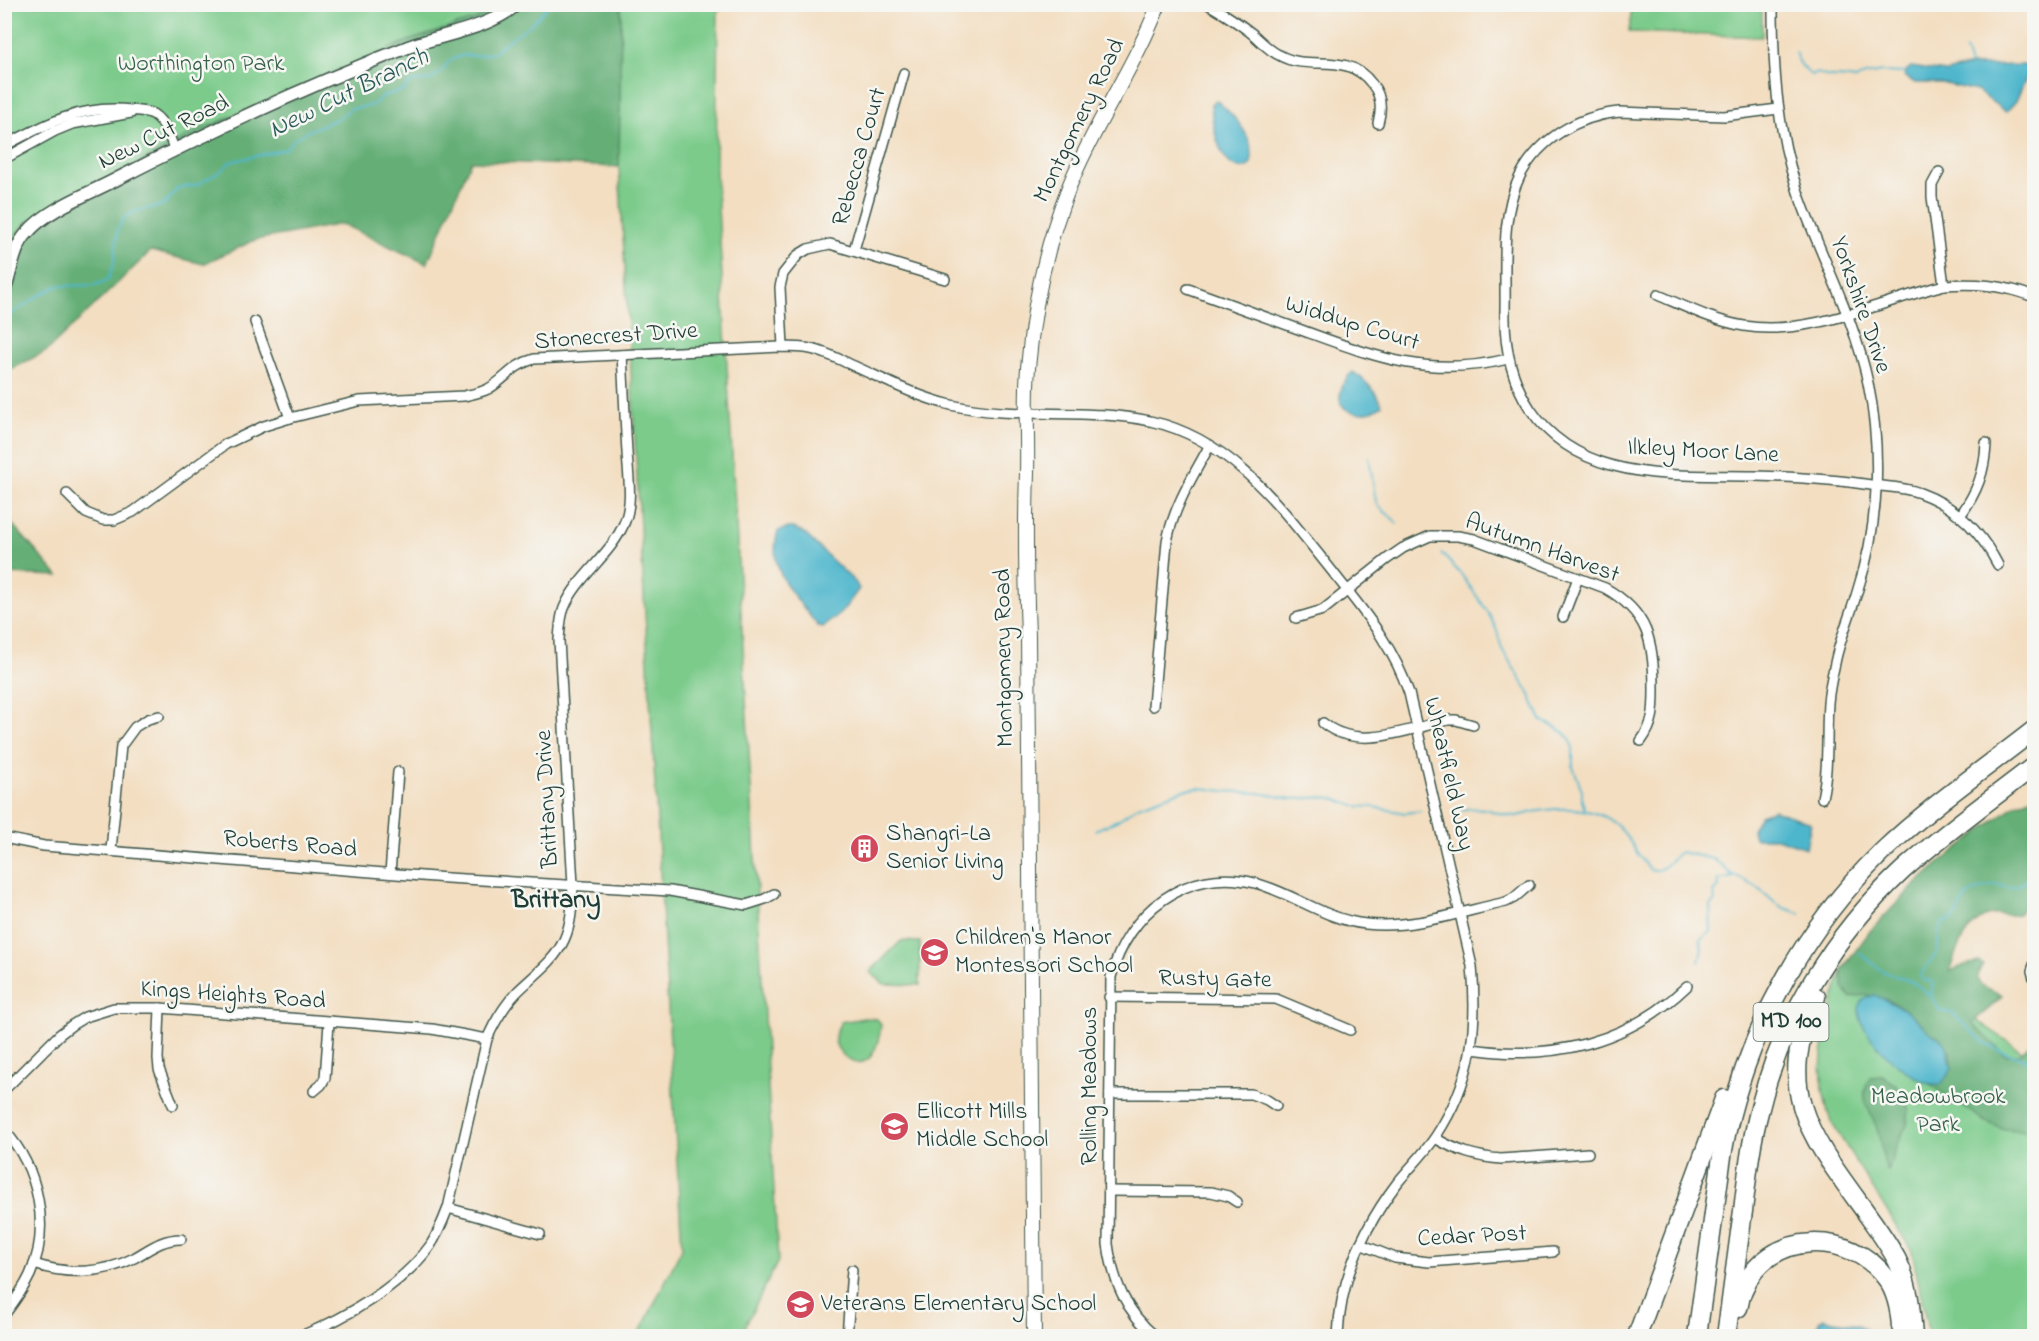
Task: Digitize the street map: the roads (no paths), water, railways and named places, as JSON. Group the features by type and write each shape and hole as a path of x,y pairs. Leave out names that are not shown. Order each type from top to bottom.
{"highway":[{"name":"MD 100","path":"1697,1336 1727,1131 1744,1069 1768,1012 1788,974 1831,909 1858,878 1912,825 2034,730"},
{"name":"MD 100","path":"1726,1336 1755,1129 1769,1077 1790,1023 1827,958 1876,897 1930,847 2034,766"},
{"path":"1913,1336 1908,1291 1898,1263 1879,1231 1822,1152 1805,1117 1799,1097 1797,1071 1800,1045 1807,1018 1819,991 1882,902 1932,849 2007,787"},
{"path":"1636,1336 1728,1090 1745,1050 1768,1012"},
{"path":"1732,1336 1743,1290 1760,1264 1785,1248 1814,1242 1832,1243 1848,1248 1864,1257 1887,1279 1900,1315 1901,1336"}],"main road":[{"name":"Montgomery Road","path":"1034,1336 1025,532 1028,369 1037,300 1057,220 1069,186 1130,71 1160,4"}],"street":[{"name":"New Cut Road","path":"4,292 21,240 28,231 54,212 174,149 408,47 498,18 517,4"},
{"path":"1208,4 1235,21 1278,55 1288,59 1351,66 1360,72 1368,79 1379,96 1381,105 1378,123"},
{"name":"Yorkshire Drive","path":"1773,4 1774,76 1783,140 1798,193 1848,313 1866,374 1874,416 1876,451 1874,513 1866,562 1835,659 1828,700 1827,770 1822,798"},
{"name":"Rebecca Court","path":"854,250 904,73"},
{"path":"4,146 50,122 68,116 120,109 153,114 160,120 174,149"},
{"name":"Ilkley Moor Lane","path":"1778,109 1724,116 1618,112 1602,114 1575,123 1545,144 1521,175 1509,208 1507,227 1504,318 1508,359 1520,395 1542,426 1575,451 1624,468 1670,474 1805,477 1905,489 1920,493 1960,516 1982,538 1998,565"},
{"path":"4,159 72,124 140,111"},
{"path":"1939,172 1932,185 1932,197 1944,285"},
{"path":"783,347 780,286 783,274 798,255 819,246 830,244 854,250 945,279"},
{"path":"1658,294 1721,321 1758,328 1795,327 1944,285 1991,284 2034,297"},
{"name":"Widdup Court","path":"1188,289 1368,354 1409,364 1464,367 1508,359"},
{"path":"255,322 290,418"},
{"name":"Stonecrest Drive","path":"67,494 93,517 114,520 124,517 226,444 264,426 359,401 464,396 478,393 488,388 514,367 534,359 802,348 827,354 905,389 950,405 1027,412"},
{"name":"Brittany Drive","path":"301,1336 360,1306 400,1277 429,1247 448,1208 487,1039 505,1005 545,967 565,939 573,885 559,640 560,623 568,599 605,555 626,519 629,503 629,477 622,355"},
{"name":"Wheatfield Way","path":"1027,412 1119,415 1153,422 1182,432 1210,446 1254,478 1278,503 1366,614 1392,652 1409,693 1460,911 1474,985 1472,1049 1456,1097 1435,1138 1383,1203 1352,1261 1343,1295 1338,1336"},
{"path":"1960,516 1978,486 1985,460 1986,443"},
{"path":"1153,706 1170,524 1175,509 1210,446"},
{"name":"Autumn Harvest","path":"1296,618 1323,610 1403,548 1430,536 1444,535 1474,539 1619,595 1639,617 1646,629 1654,661 1654,713 1648,732 1641,741"},
{"path":"1563,617 1578,578"},
{"path":"111,850 121,746 135,727 148,719 159,716"},
{"path":"1323,723 1337,733 1361,737 1384,735 1456,720 1473,725"},
{"path":"390,873 398,772"},
{"name":"Roberts Road","path":"4,838 44,846 390,873 670,891 746,904 774,894"},
{"name":"Rolling Meadows","path":"1155,1336 1130,1309 1115,1279 1108,1244 1109,997 1114,963 1137,922 1163,898 1179,889 1217,879 1253,882 1326,913 1363,924 1410,924 1506,902 1529,885"},
{"path":"2034,965 2032,971 2034,978"},
{"path":"1472,1049 1498,1053 1538,1053 1582,1046 1625,1030 1661,1008 1687,986"},
{"name":"Rusty Gate","path":"1109,997 1276,999 1350,1030"},
{"name":"Kings Heights Road","path":"4,1090 59,1035 85,1017 114,1008 160,1008 329,1023 432,1029 487,1039"},
{"path":"160,1008 159,1069 173,1105"},
{"path":"314,1092 325,1078 329,1023"},
{"path":"1110,1094 1251,1094 1268,1100 1276,1106"},
{"path":"4,1130 27,1164 39,1201 40,1234 34,1264 22,1289 4,1315"},
{"path":"1435,1138 1464,1153 1487,1158 1588,1153"},
{"path":"1109,1191 1211,1192 1227,1196 1237,1202"},
{"path":"448,1208 540,1234"},
{"path":"34,1264 51,1270 69,1272 104,1269 121,1264 162,1242 181,1239"},
{"name":"Cedar Post","path":"1360,1244 1395,1258 1420,1262 1553,1252"},
{"path":"847,1336 852,1270"}],"water":[{"path":"2024,65 2029,68 2029,71 2016,101 2006,112 1977,91 1941,83 1915,83 1905,77 1906,71 1911,67 1946,72 1971,66"},
{"path":"1216,100 1235,118 1246,133 1252,158 1251,164 1247,167 1232,165 1221,151 1211,104"},
{"path":"1353,372 1377,395 1382,405 1379,408 1360,413 1350,411 1342,405 1341,390 1346,379"},
{"path":"788,528 804,533 856,583 859,589 842,612 823,627 818,626 800,604 779,571 775,545 778,531"},
{"path":"1774,810 1811,823 1806,848 1777,838 1754,838 1752,830 1760,815"},
{"path":"1875,995 1908,1011 1947,1046 1952,1068 1941,1084 1929,1084 1910,1074 1888,1057 1872,1039 1859,1013 1860,1005 1865,999"},
{"path":"1824,1318 1859,1325 1869,1332 1868,1336 1816,1336 1819,1321"}],"waterway":[{"name":"New Cut Branch","path":"4,319 57,286 95,285 108,280 114,263 118,228 124,218 133,212 164,205 178,188 197,185 222,170 230,162 286,149 294,139 339,118 350,109 373,105 381,97 404,90 411,82 430,80 442,71 450,60 464,55 494,53 531,24 550,4"},
{"path":"1965,50 1970,66"},
{"path":"1795,52 1801,65 1811,75 1818,73 1828,77 1856,80 1865,75 1882,72 1905,73"},
{"path":"1369,457 1376,502 1397,524"},
{"path":"1441,553 1461,574 1488,612 1502,649 1528,691 1541,720 1564,732 1570,739 1573,748 1573,767 1582,790 1585,810"},
{"path":"1095,830 1118,820 1138,806 1183,790 1201,788 1259,793 1293,799 1324,797 1337,799 1354,806 1405,813 1421,811"},
{"path":"1457,810 1473,808 1516,816 1557,809 1576,809 1595,813 1618,826 1652,871 1665,867 1680,852 1714,859 1731,874 1757,887 1774,902 1800,913"},
{"path":"2034,875 2015,887 1994,885 1975,891 1966,897 1954,918 1941,925 1937,952 1923,970 1921,977 1924,981 1930,980 1933,985 1931,996 1940,1011 1952,1013 1983,1042 2025,1059 2034,1070"},
{"path":"1699,962 1702,949 1700,939 1711,932 1710,906 1715,901 1714,892 1719,887 1718,880 1734,877"},
{"path":"1859,952 1882,971 1913,982 1931,996"}],"place":[{"name":"Shangri-La Senior Living","path":"865,848"},
{"name":"Children's Manor Montessori School","path":"934,952"},
{"name":"Ellicott Mills Middle School","path":"895,1126"},
{"name":"Veterans Elementary School","path":"800,1304"}],"district":[{"name":"Brittany","path":"556,901"}],"park label":[{"name":"Worthington Park","path":"201,64"},
{"name":"Meadowbrook Park","path":"1938,1111"}]}
